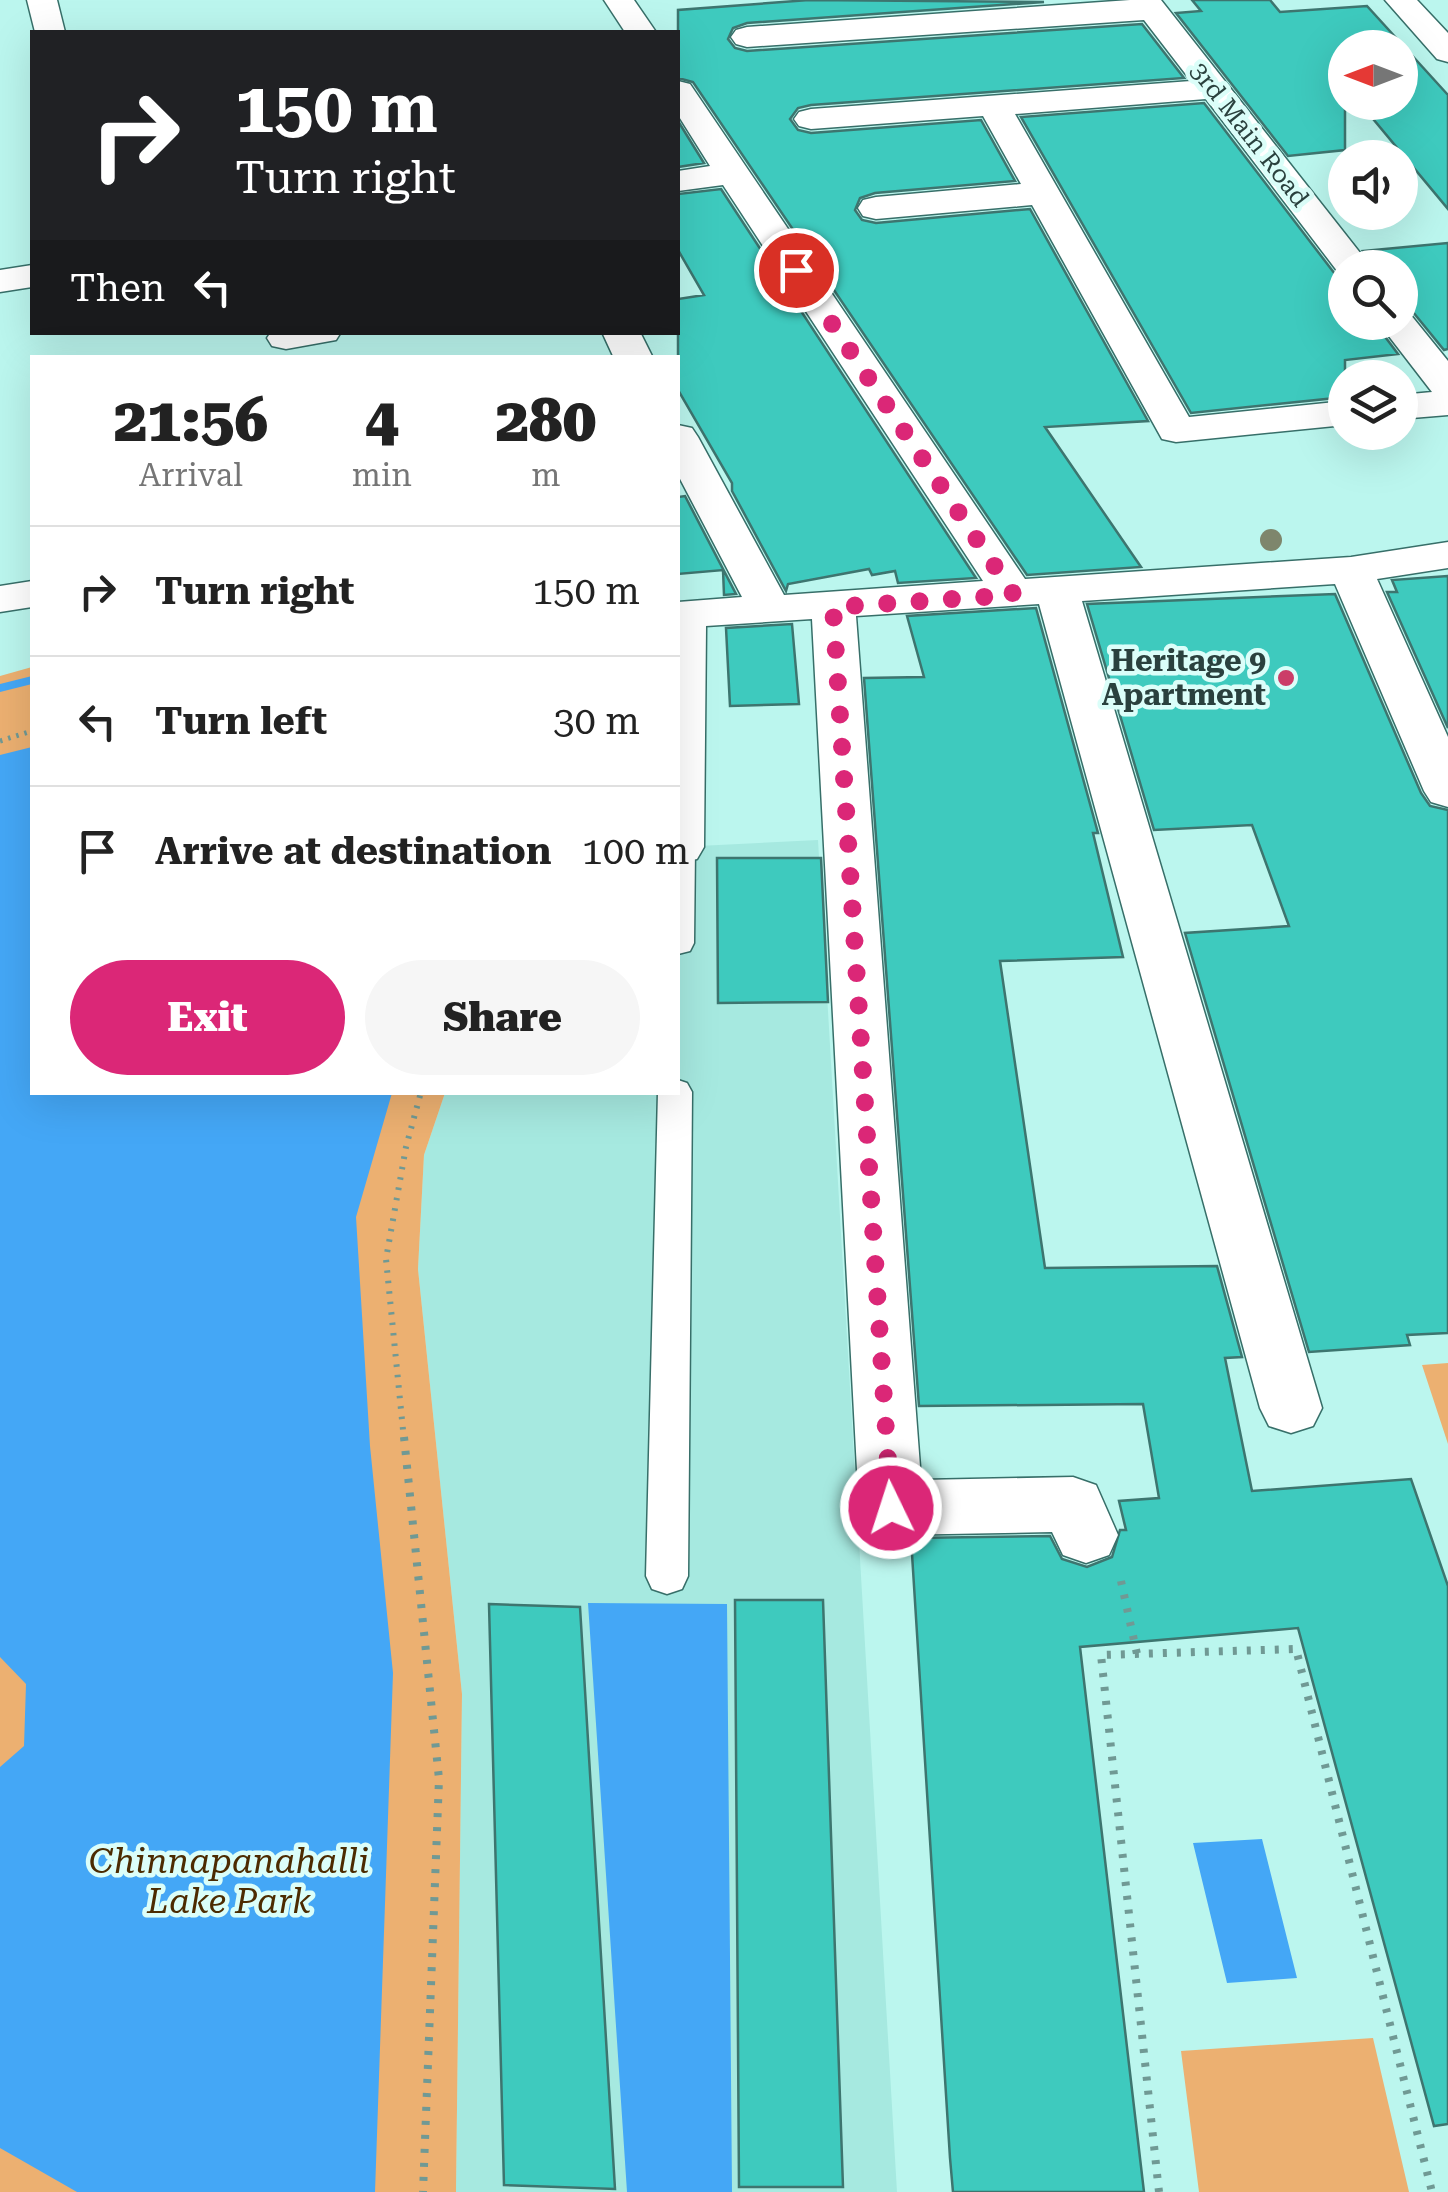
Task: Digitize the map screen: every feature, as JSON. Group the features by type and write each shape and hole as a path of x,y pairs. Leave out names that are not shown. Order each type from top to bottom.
{"street":[{"path":"42,0 50,30"},
{"path":"620,0 639,30"},
{"path":"1400,0 1448,52"},
{"path":"746,37 1149,5"},
{"name":"3rd Main Road","path":"1149,5 1340,250"},
{"path":"811,119 1214,89"},
{"path":"680,94 730,173 1036,594 1291,1408"},
{"path":"995,108 1176,430 1328,415"},
{"path":"680,181 730,173"},
{"path":"876,208 1043,194"},
{"path":"0,281 30,276"},
{"path":"1411,340 1448,387"},
{"path":"1418,406 1448,403"},
{"path":"680,441 770,609"},
{"path":"680,731 681,615 1351,570 1448,555"},
{"path":"1351,570 1448,791"},
{"path":"0,599 30,594"},
{"path":"833,607 891,1508 1073,1504 1086,1535"}],"lane":[{"path":"667,1576 675,1095"}],"path":[{"path":"0,741 30,733"},
{"path":"419,1095 386,1259 439,1778 423,2192"},
{"path":"1160,2192 1100,1654 1296,1650 1432,2192"}],"shaded area":[{"path":"818,840 897,2192 456,2192 462,1694 418,1269 424,1155 444,1095 680,1095 680,847"}],"green space":[{"name":"Chinnapanahalli Lake Park","path":"30,668 30,1095 444,1095 424,1155 418,1269 462,1694 456,2192 0,2192 0,676"},
{"path":"1448,1363 1448,1444 1422,1365"},
{"path":"1373,2038 1409,2192 1199,2192 1181,2051"}],"water":[{"name":"Chinnapanahalli Lake Park","path":"30,748 30,1095 391,1095 356,1217 370,1446 393,1673 375,2192 77,2192 0,2148 0,1767 24,1746 26,1684 0,1657 0,755"},
{"path":"588,1603 727,1604 732,2192 627,2192"},
{"path":"1262,1839 1297,1978 1227,1983 1193,1843"}],"building":[{"path":"809,0 1044,2 747,23 733,28 728,39 735,48 747,51 1142,24 1184,78 811,105 798,108 790,119 798,130 811,133 981,120 1015,181 875,193 860,198 855,210 862,220 876,223 1030,209 1148,421 1045,427 1141,567 1027,575 693,82 680,79 678,10"},
{"path":"1192,0 1270,0 1280,12 1367,6 1389,30 1328,30 1328,120 1345,120 1345,140 1328,140 1328,152 1288,156 1176,13 1201,11"},
{"path":"1418,62 1448,95 1448,209 1418,173 1418,140 1391,140 1374,120 1418,120"},
{"path":"1204,103 1328,265 1328,340 1388,340 1398,354 1328,360 1328,399 1191,413 1021,117"},
{"path":"680,124 704,163 680,167"},
{"path":"721,189 976,578 898,583 895,571 872,575 869,569 788,584 786,591 732,491 732,483 680,393 680,299 704,295 680,253 680,194"},
{"path":"1448,243 1448,349 1444,350 1418,318 1418,250 1374,250"},
{"path":"685,496 736,594 724,595 723,570 680,574 680,497"},
{"path":"1448,576 1448,728 1387,592 1397,592 1392,580"},
{"path":"1335,594 1421,793 1430,806 1448,810 1448,1333 1407,1335 1410,1345 1309,1352 1185,933 1289,926 1252,825 1154,830 1087,604"},
{"path":"1036,608 1098,833 1093,833 1123,957 1000,961 1045,1268 1217,1266 1242,1357 1225,1358 1252,1491 1411,1479 1448,1586 1448,2124 1434,2126 1298,1628 1080,1647 1144,2192 953,2192 950,2158 911,1538 1050,1536 1062,1559 1087,1567 1112,1557 1120,1530 1126,1530 1119,1501 1159,1498 1143,1404 919,1406 864,678 924,677 907,616"},
{"path":"792,624 799,704 730,706 726,628"},
{"path":"717,858 821,858 828,1002 718,1003"},
{"path":"735,1600 823,1600 843,2187 739,2187"},
{"path":"489,1604 580,1607 615,2189 504,2185"}],"waterway":[{"path":"0,688 30,680"}],"place":[{"name":"Heritage 9 Apartment","path":"1286,678"}],"route":[{"path":"796,270 1014,595 833,607 891,1508"}]}
